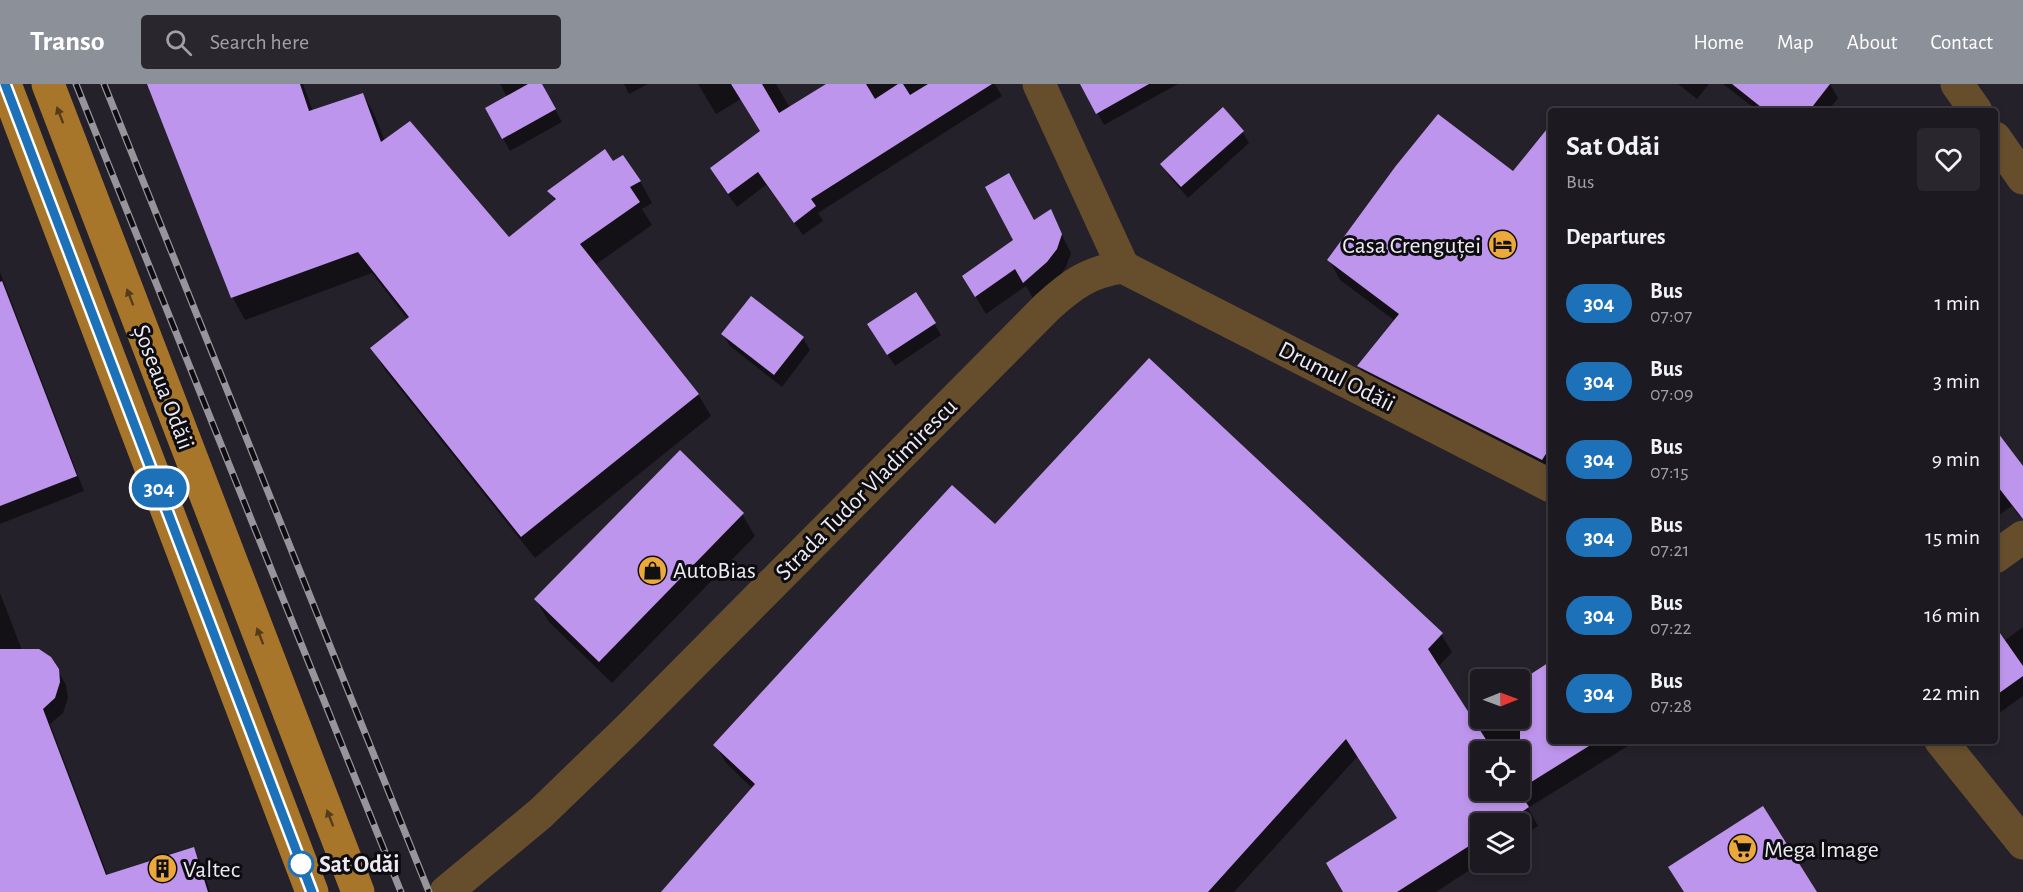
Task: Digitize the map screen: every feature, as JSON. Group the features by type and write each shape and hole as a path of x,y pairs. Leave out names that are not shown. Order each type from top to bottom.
{"main road":[{"name":"Șoseaua Odăii","path":"5,84 312,892"},
{"name":"Șoseaua Odăii","path":"48,84 358,892"}],"street":[{"path":"1039,84 1123,267"},
{"path":"1958,84 1974,108"},
{"path":"1998,142 2023,178"},
{"name":"Drumul Odăii","path":"1123,267 1548,484"},
{"name":"Strada Tudor Vladimirescu","path":"446,892 541,813 630,727 1065,290 1084,277 1105,269 1123,267"},
{"path":"1998,555 2023,537"},
{"path":"1943,744 2023,843"}],"building":[{"path":"147,84 300,84 309,111 363,93 381,142 410,121 509,237 556,199 547,191 605,149 613,161 623,155 641,181 630,187 640,202 580,244 699,394 521,537 370,348 409,317 358,252 231,298"},
{"path":"528,84 542,84 556,109 502,139 485,108"},
{"path":"731,84 762,84 779,113 826,84 866,84 875,99 898,84 903,84 910,95 928,84 992,84 811,199 816,206 794,223 758,172 728,194 710,168 760,131"},
{"path":"1080,84 1149,84 1096,114"},
{"path":"1732,84 1830,84 1811,108 1762,108"},
{"path":"1223,107 1244,131 1181,187 1160,164"},
{"name":"Casa Crenguței","path":"1438,114 1513,171 1548,128 1548,451 1542,460 1357,366 1399,314 1327,260 1395,167"},
{"path":"1009,173 1034,220 1051,209 1062,234 1057,249 1047,262 1023,283 1015,269 975,297 962,276 1013,240 985,187"},
{"path":"2,281 77,476 0,506 0,282"},
{"path":"916,292 936,323 887,355 867,324"},
{"path":"751,296 804,337 774,375 721,334"},
{"path":"1149,358 1443,633 1428,649 1470,715 1470,729 1479,729 1487,741 1470,741 1470,801 1525,801 1529,807 1520,813 1470,813 1470,845 1397,892 1343,892 1326,863 1397,818 1346,739 1208,892 661,892 755,784 713,745 952,485 995,524"},
{"path":"1998,433 2023,466 2023,519 1998,487"},
{"path":"680,450 744,513 599,662 534,599"},
{"path":"1998,630 2023,666 2023,676 1998,694"},
{"path":"0,649 39,649 51,657 59,669 60,682 55,698 43,709 106,875 194,847 208,892 0,892"},
{"path":"1548,663 1548,744 1592,744 1530,783 1530,741 1520,741 1520,729 1530,729 1530,675"},
{"name":"Mega Image","path":"1763,806 1817,892 1684,892 1668,867"}],"railway":[{"path":"76,84 401,892"},
{"path":"104,84 429,892"}],"bus line":[{"name":"304","path":"5,84 312,892"}],"place":[{"name":"Casa Crenguței","path":"1502,245"},
{"name":"AutoBias","path":"652,570"},
{"name":"Mega Image","path":"1743,849"},
{"name":"Sat Odăi","path":"301,864"},
{"name":"Valtec","path":"162,869"}]}
